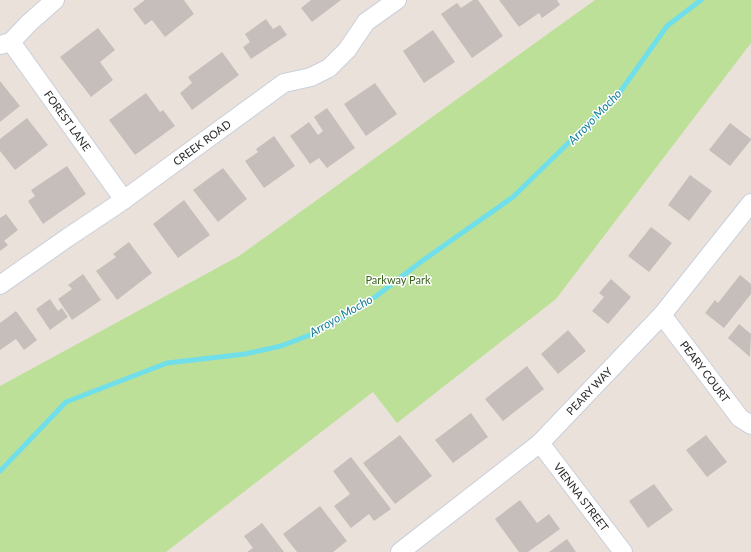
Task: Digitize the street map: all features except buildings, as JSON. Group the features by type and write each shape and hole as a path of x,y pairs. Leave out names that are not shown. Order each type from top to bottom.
{"street":[{"path":"6,43 55,0"},
{"name":"CREEK ROAD","path":"0,285 124,200 284,83 310,77 329,68 346,50 366,22 397,0"},
{"name":"FOREST LANE","path":"6,43 124,200"},
{"name":"PEARY WAY","path":"400,552 540,443 662,315 751,203"},
{"name":"PEARY COURT","path":"662,315 740,418 751,425"},
{"name":"VIENNA STREET","path":"540,443 623,552"}],"green space":[{"name":"Parkway Park","path":"595,0 751,0 751,43 556,299 397,423 373,392 166,552 0,552 0,386 239,256"}],"waterway":[{"name":"Arroyo Mocho","path":"0,471 66,402 167,363 245,354 281,346 315,333 339,320 375,297 422,261 513,197 615,99 667,26 701,0"}]}
